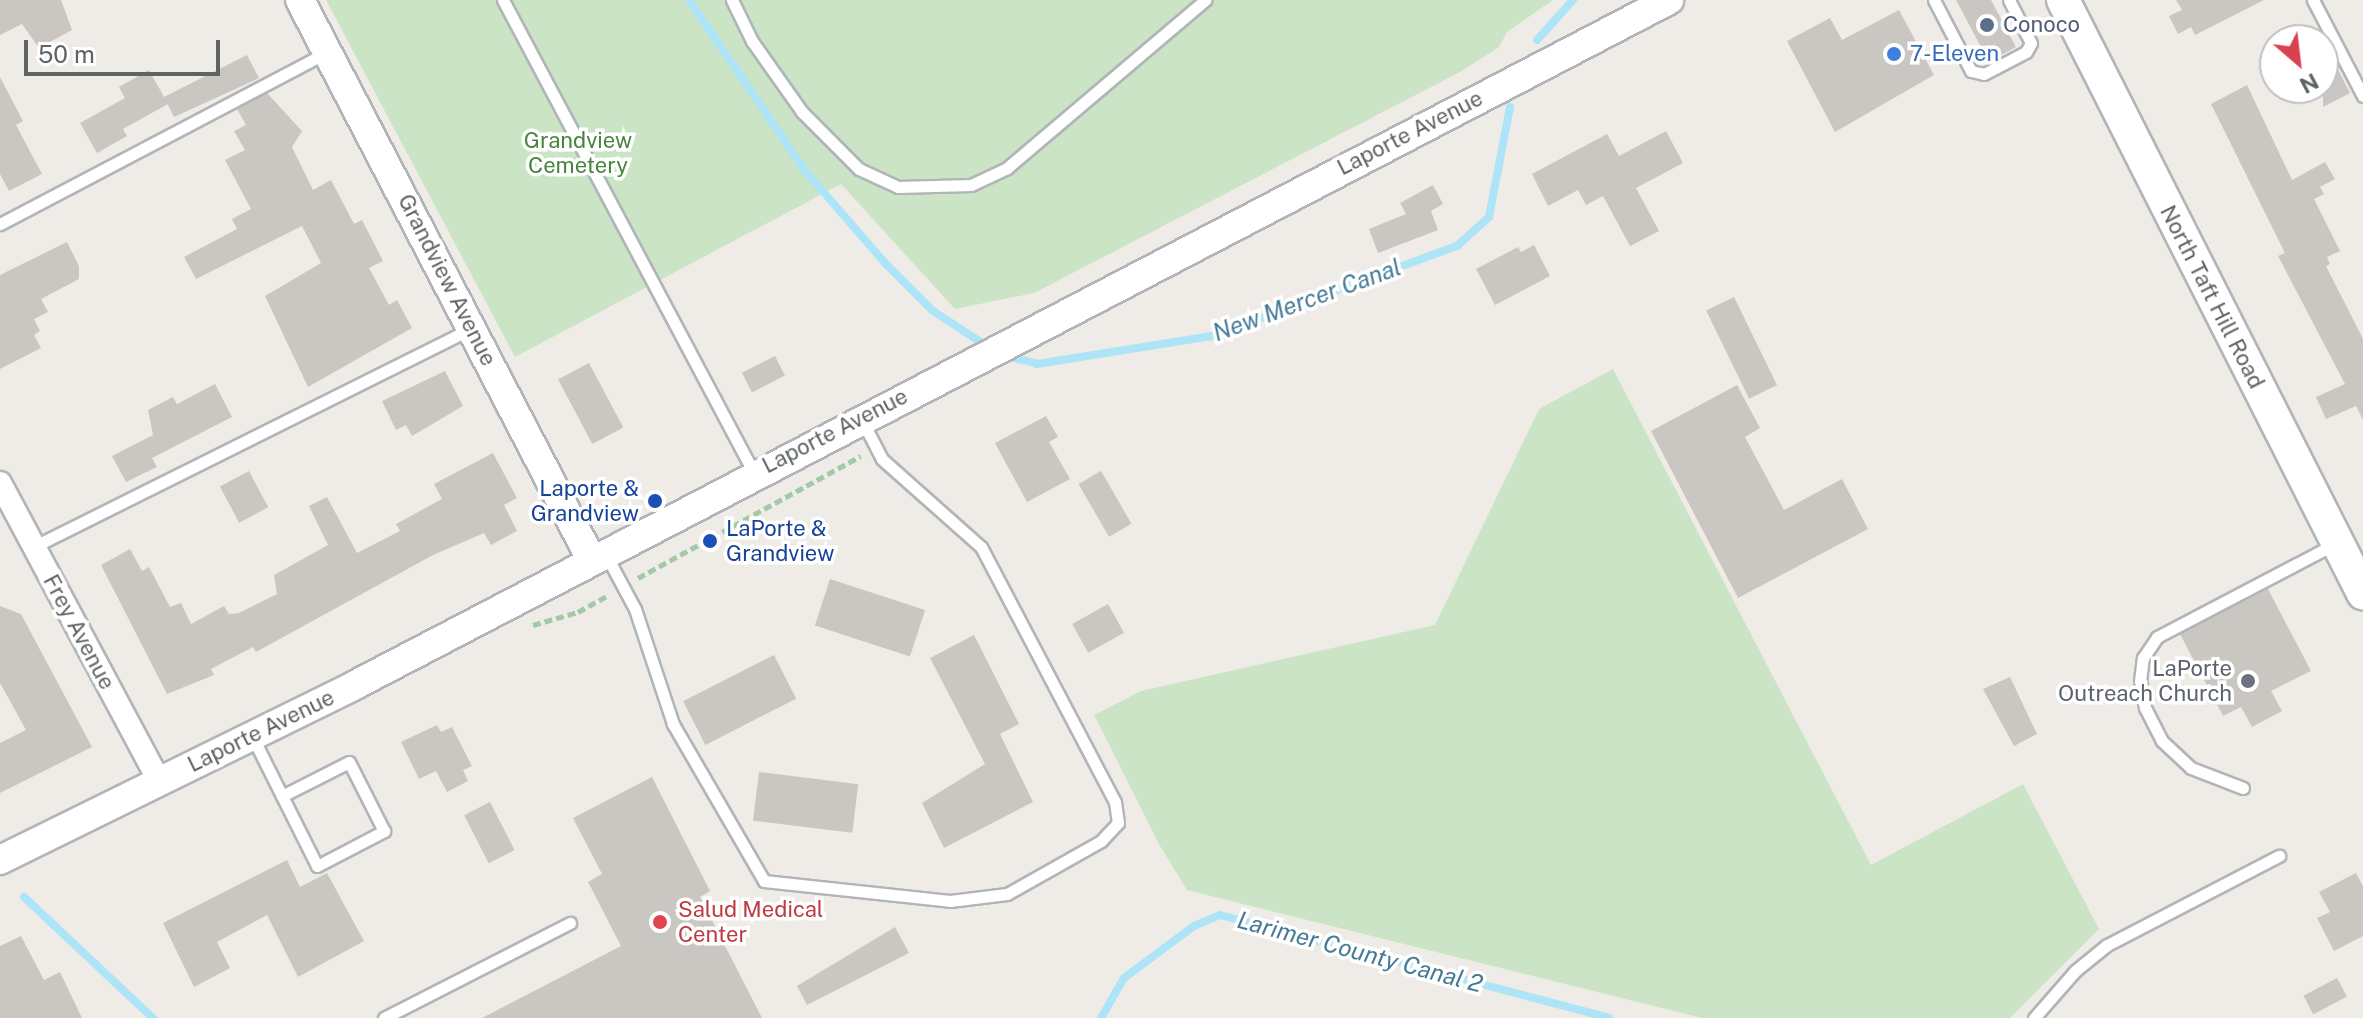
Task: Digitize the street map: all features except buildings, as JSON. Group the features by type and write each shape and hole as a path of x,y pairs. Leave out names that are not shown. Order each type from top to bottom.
{"main road":[{"name":"North Taft Hill Road","path":"2063,0 2363,593"}],"street":[{"name":"Grandview Avenue","path":"300,0 472,328 598,558"},
{"name":"Laporte Avenue","path":"0,860 252,736 598,558 754,473 1669,0"},
{"name":"Frey Avenue","path":"0,483 159,781"}],"lane":[{"path":"503,0 754,473"},
{"path":"732,0 752,41 802,112 859,169 898,187 971,185 1007,168 1205,0"},
{"path":"1934,0 1971,71 1984,74 2026,52 2031,43 2010,0"},
{"path":"2313,0 2363,96"},
{"path":"0,224 328,52"},
{"path":"33,547 472,328"},
{"path":"598,558 623,587 673,724 764,881 950,901 1007,894 1101,841 1118,823 1115,802 981,547 923,500 876,448 860,418"},
{"path":"2243,788 2191,768 2162,741 2145,708 2140,681 2143,658 2157,637 2337,542"},
{"path":"252,736 282,796 317,866 384,831 349,762 282,796"},
{"path":"2034,1018 2075,971 2107,945 2279,856"},
{"path":"384,1018 570,923"}],"path":[{"path":"578,612 876,448"}],"green space":[{"name":"Grandview Cemetery","path":"326,0 1553,0 1507,32 1499,47 1460,72 1034,293 955,309 841,184 515,357"},
{"path":"1613,369 1871,865 2023,784 2099,929 2010,1018 1702,1018 1187,890 1160,846 1094,715 1141,691 1435,625 1539,409"}],"waterway":[{"name":"New Mercer Canal","path":"689,0 806,172 885,263 933,311 990,348"},
{"name":"New Mercer Canal","path":"1537,40 1573,0"},
{"name":"New Mercer Canal","path":"1002,355 1037,364 1212,336 1457,246 1489,217 1510,107"},
{"name":"Larimer County Canal 2","path":"24,897 153,1018"},
{"name":"Larimer County Canal 2","path":"1101,1018 1124,978 1194,926 1220,915 1609,1018"}],"place":[{"name":"Conoco","path":"1987,25"},
{"name":"7-Eleven","path":"1894,54"},
{"name":"Laporte & Grandview","path":"655,501"},
{"name":"LaPorte & Grandview","path":"710,541"},
{"name":"LaPorte Outreach Church","path":"2248,681"},
{"name":"Salud Medical Center","path":"660,922"}]}
